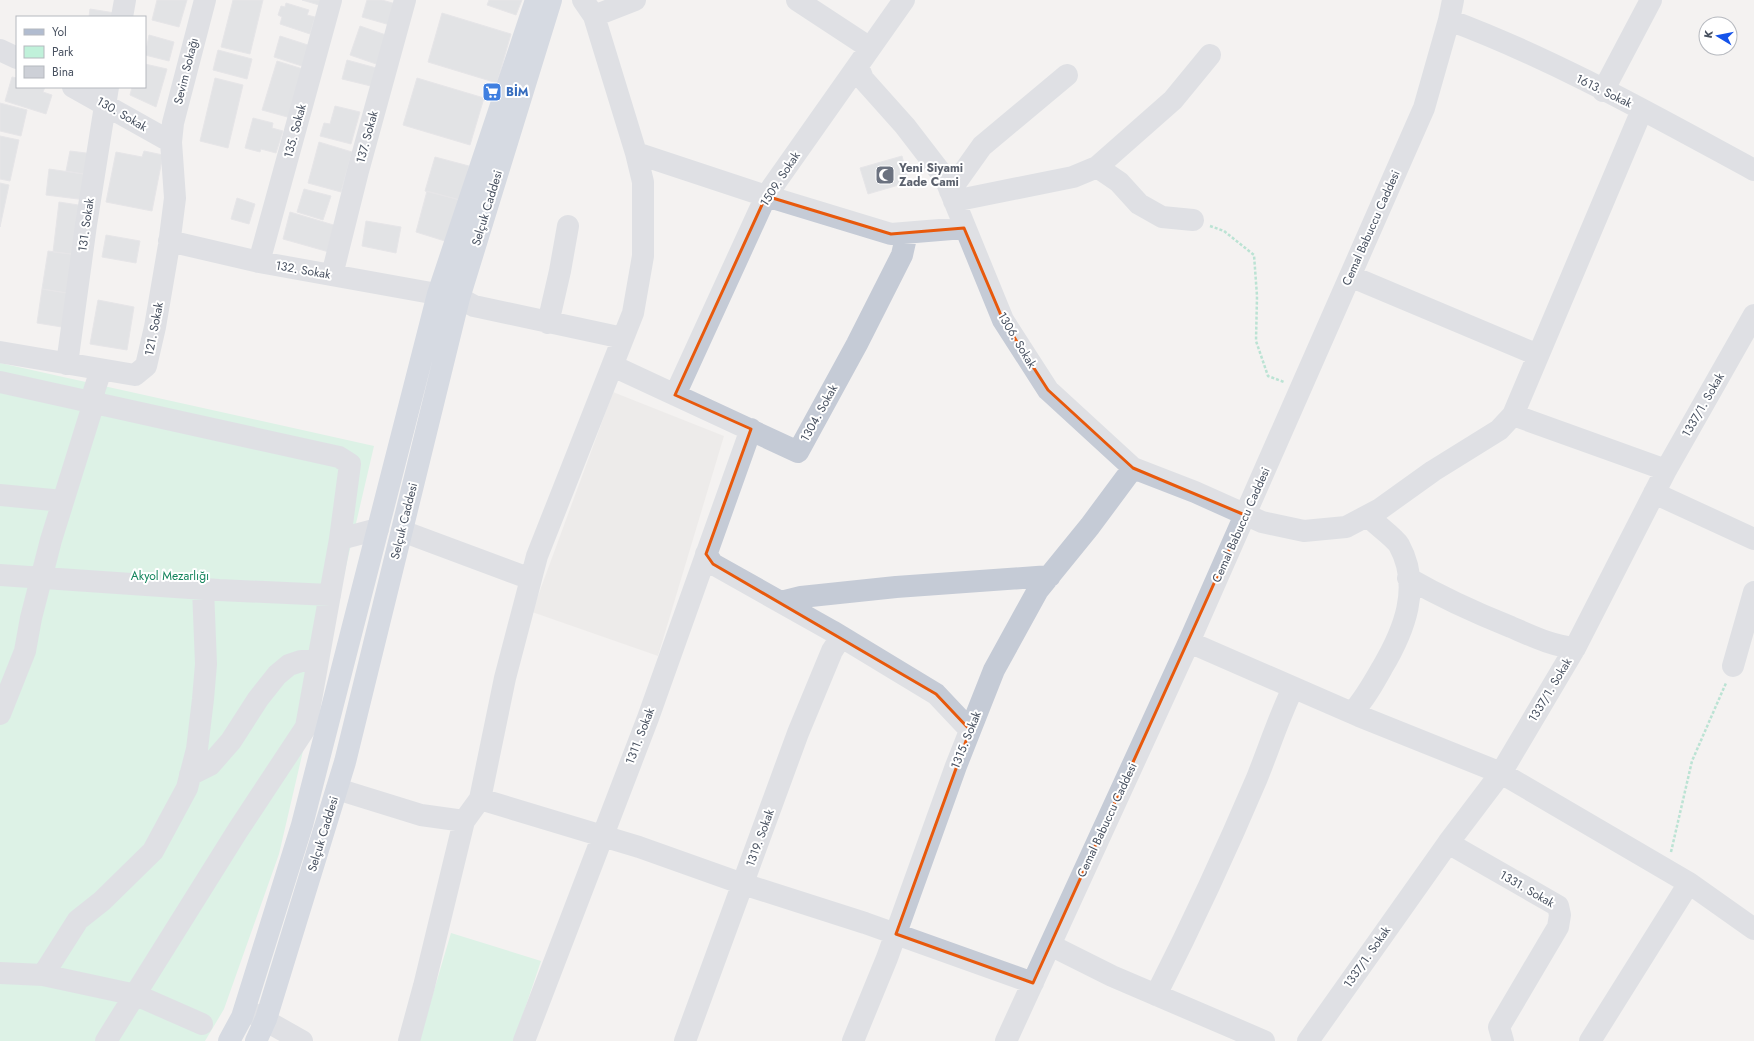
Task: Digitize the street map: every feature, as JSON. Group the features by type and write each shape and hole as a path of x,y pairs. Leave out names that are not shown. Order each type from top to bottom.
{"main road":[{"path":"229,1041 245,1009 302,825 378,529 449,296 536,0"},
{"name":"Selçuk Caddesi","path":"256,1041 266,1019 346,762 402,530 449,296 551,0"}],"street":[{"path":"122,16 125,0"},
{"name":"Sevim Sokağı","path":"171,142 172,123 205,0"},
{"name":"135. Sokak","path":"259,262 331,0"},
{"name":"137. Sokak","path":"332,275 358,171 405,0"},
{"path":"409,1041 424,986 464,821 480,799 505,678 537,556 633,313 643,256 643,182 636,153 589,8 635,0"},
{"path":"797,0 870,48"},
{"name":"1509. Sokak","path":"675,395 766,196 904,0"},
{"path":"1603,90 1651,0"},
{"name":"1613. Sokak","path":"1451,10 1492,36 1603,90 1754,170"},
{"name":"Cemal Babuccu Caddesi","path":"1006,1041 1245,515 1424,108 1451,10"},
{"path":"0,50 16,58"},
{"path":"952,196 1073,177 1097,167 1173,100 1210,55"},
{"name":"1306. Sokak","path":"858,66 863,79 910,132 945,178 964,228 1003,320 1048,390 1133,468 1195,492 1262,522 1304,531 1346,527 1380,509 1433,471 1499,430 1513,415"},
{"path":"952,196 982,146 1067,75"},
{"name":"130. Sokak","path":"77,88 106,95 171,142"},
{"name":"131. Sokak","path":"67,364 106,95"},
{"path":"1642,110 1513,415 1666,470"},
{"name":"121. Sokak","path":"0,352 135,375 146,366 155,327 175,198 171,142"},
{"path":"636,153 766,196 891,234 964,228"},
{"path":"1097,167 1119,182 1140,204 1162,217 1193,220"},
{"path":"548,323 560,271 568,226"},
{"name":"1304. Sokak","path":"612,366 798,452 857,344 902,255 907,233"},
{"name":"132. Sokak","path":"169,241 259,262 449,296 474,306 623,338"},
{"path":"1350,276 1538,355"},
{"name":"1337/1. Sokak","path":"1308,1041 1448,844 1501,773 1575,648 1666,470 1754,316"},
{"path":"0,714 25,651 31,618 63,502 94,402 94,391 101,370"},
{"path":"0,382 339,457 350,464 340,539 306,726 238,830 106,1041"},
{"name":"1311. Sokak","path":"524,1041 648,718 751,429"},
{"name":"1315. Sokak","path":"853,1041 896,934 929,838 994,670 1038,590 1090,526 1133,468"},
{"path":"1654,493 1754,539"},
{"path":"0,495 63,502"},
{"path":"1352,713 1366,694 1396,645 1408,608 1407,567 1398,544 1368,516"},
{"path":"340,539 378,529"},
{"path":"402,530 531,579"},
{"path":"706,554 713,564 781,602 936,694 970,730"},
{"path":"0,576 203,589 330,595"},
{"path":"781,602 801,597 896,587 1050,576"},
{"path":"1408,578 1449,599 1557,647 1575,648"},
{"path":"43,975 78,920 102,901 153,851 187,788 197,749 206,664 203,589"},
{"path":"1733,666 1754,592"},
{"name":"1319. Sokak","path":"685,1041 798,733 832,651 841,637"},
{"path":"1188,642 1352,713 1501,773 1688,883 1754,929"},
{"path":"190,775 210,765 231,741 258,699 277,675 289,665 301,661 318,661"},
{"path":"1156,995 1254,784 1284,706 1293,688"},
{"path":"337,789 422,815 464,821"},
{"path":"480,799 639,847 743,884 896,934 1033,983"},
{"name":"1331. Sokak","path":"1448,844 1558,906 1560,915 1558,927 1500,1027 1503,1041"},
{"path":"1590,1041 1688,883"},
{"path":"1050,945 1112,976 1264,1041"},
{"path":"0,973 43,975 136,995 202,1024"},
{"path":"245,1009 266,1019 302,1041"}],"path":[{"path":"1193,220 1224,231 1254,255 1257,296 1256,341 1268,376 1300,389"},
{"path":"1667,871 1676,822 1692,761 1713,716 1733,666"}],"highlighted area":[{"path":"766,196 891,234 964,228 1003,320 1048,390 1133,468 1245,515 1033,983 896,934 970,730 936,694 713,564 706,554 751,429 675,395"}],"shaded area":[{"path":"613,392 724,436 658,656 532,612"}],"green space":[{"name":"Akyol Mezarlığı","path":"0,363 374,446 279,854 224,1009 205,1041 0,1041"},
{"path":"451,933 541,961 514,1041 419,1041"}],"building":[{"path":"157,0 187,0 179,27 152,20"},
{"path":"233,0 263,0 250,54 221,47"},
{"path":"302,0 320,0 319,5"},
{"path":"367,0 382,0 396,4 390,25 362,17"},
{"path":"489,0 522,0 516,15 487,5"},
{"path":"286,3 309,10 307,15 315,17 310,34 280,24 282,17 278,15 281,6 285,7"},
{"path":"90,9 115,13 114,16 89,16"},
{"path":"442,13 511,34 497,83 428,62"},
{"path":"360,26 389,36 379,65 350,55"},
{"path":"149,35 174,42 169,61 146,55"},
{"path":"280,36 311,46 305,67 274,57"},
{"path":"218,50 252,59 247,79 213,70"},
{"path":"347,60 380,69 375,87 342,79"},
{"path":"277,61 306,70 291,118 262,110"},
{"path":"146,64 167,69 156,107 130,95 132,88 146,88"},
{"path":"12,77 16,78 16,88 45,88 43,92 52,95 46,114 5,101"},
{"path":"215,78 243,85 228,148 200,141"},
{"path":"417,78 484,98 470,145 403,125"},
{"path":"0,103 27,110 21,136 0,131"},
{"path":"335,106 360,112 351,144 320,136 324,123 330,124"},
{"path":"253,118 273,123 272,128 283,131 276,153 261,149 260,152 245,148"},
{"path":"0,136 19,140 10,181 0,179"},
{"path":"319,142 352,152 341,192 308,183"},
{"path":"70,151 94,154 90,175 66,171"},
{"path":"144,151 163,155 152,211 106,202 116,152 142,157"},
{"name":"Yeni Siyami Zade Cami","path":"902,156 909,182 868,194 860,168"},
{"path":"435,157 469,166 460,200 425,191"},
{"path":"49,169 90,175 86,200 46,195"},
{"path":"0,183 9,185 0,227"},
{"path":"304,189 331,196 323,220 297,212"},
{"path":"427,191 460,200 448,242 416,232"},
{"path":"237,198 255,204 249,224 231,219"},
{"path":"59,202 85,206 79,255 53,252"},
{"path":"290,212 337,226 329,252 283,239"},
{"path":"366,221 401,227 396,253 362,246"},
{"path":"106,235 140,241 136,263 102,257"},
{"path":"48,251 79,255 73,294 42,289"},
{"path":"42,289 73,294 68,328 37,323"},
{"path":"98,300 134,307 127,350 90,344"}],"place":[{"name":"BİM","path":"492,92"},
{"name":"Yeni Siyami Zade Cami","path":"885,175"}]}
